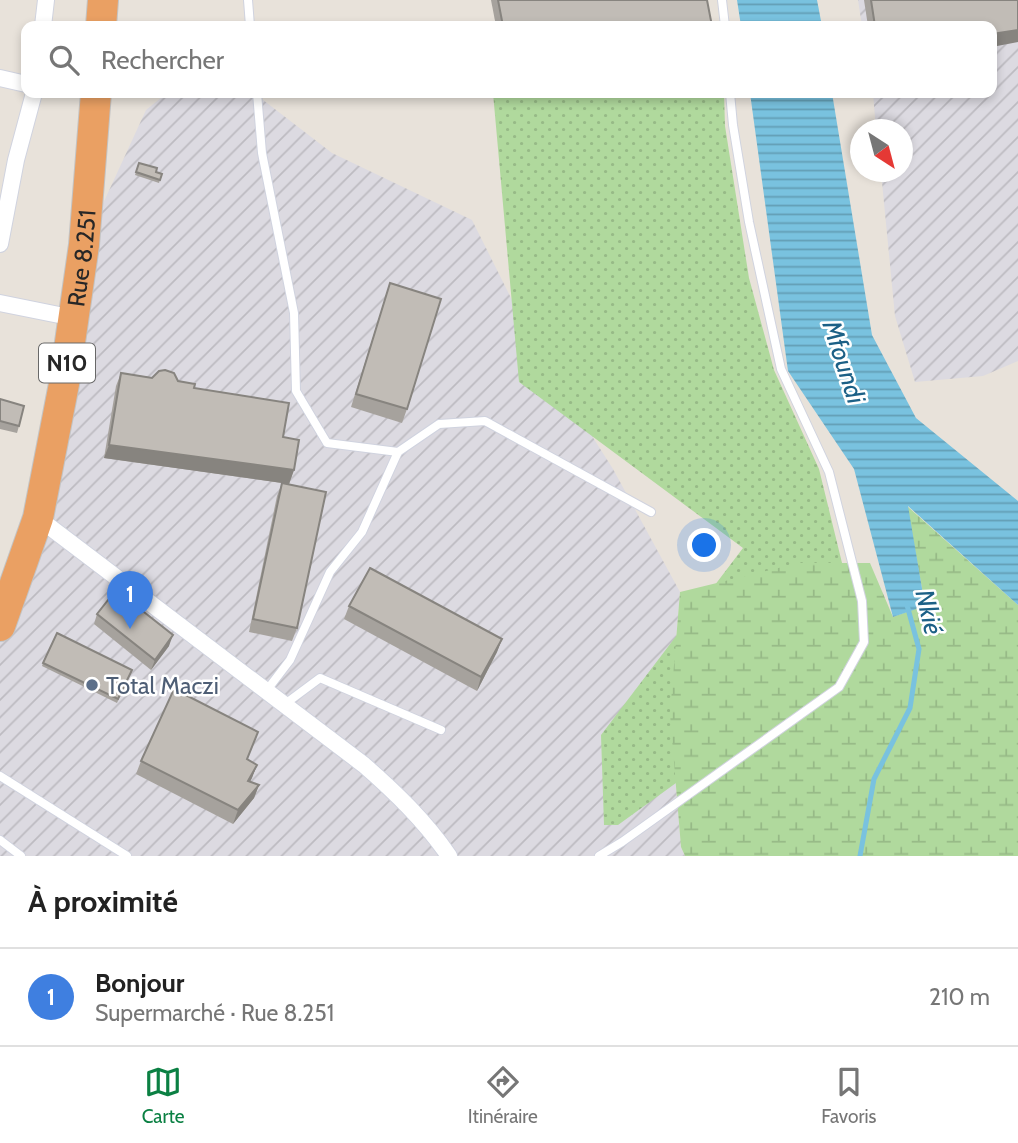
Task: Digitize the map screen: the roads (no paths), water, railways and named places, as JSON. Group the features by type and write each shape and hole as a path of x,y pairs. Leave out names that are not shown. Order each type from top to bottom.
{"highway":[{"path":"101,21 103,0"},
{"name":"Rue 8.251","path":"0,626 38,518 64,384 84,245 96,98"}],"street":[{"path":"44,21 46,0"},
{"path":"0,78 21,83"},
{"path":"0,244 16,160 33,98"},
{"path":"0,303 74,318"},
{"path":"38,518 267,690 397,794 449,856"}],"lane":[{"path":"248,0 250,21"},
{"path":"722,0 724,21"},
{"path":"257,98 262,153 294,313 296,391 327,443 398,452"},
{"path":"599,856 839,687 864,642 862,601 829,472 781,369 749,222 730,98"},
{"path":"267,690 290,660 330,572 362,532 398,452 439,424 485,421 651,513"},
{"path":"285,704 320,678 441,730"},
{"path":"0,776 127,856"},
{"path":"0,840 21,856"}],"water":[{"path":"737,0 817,0 821,21 740,21"},
{"name":"Mfoundi","path":"751,98 833,98 872,335 916,418 1018,501 1018,605 908,506 925,606 893,617 854,469 788,371"}],"waterway":[{"name":"Nkié","path":"860,856 874,779 910,708 919,649 907,605"}],"place":[{"name":"Bonjour","path":"130,629"},
{"name":"Total Maczi","path":"92,685"}]}
